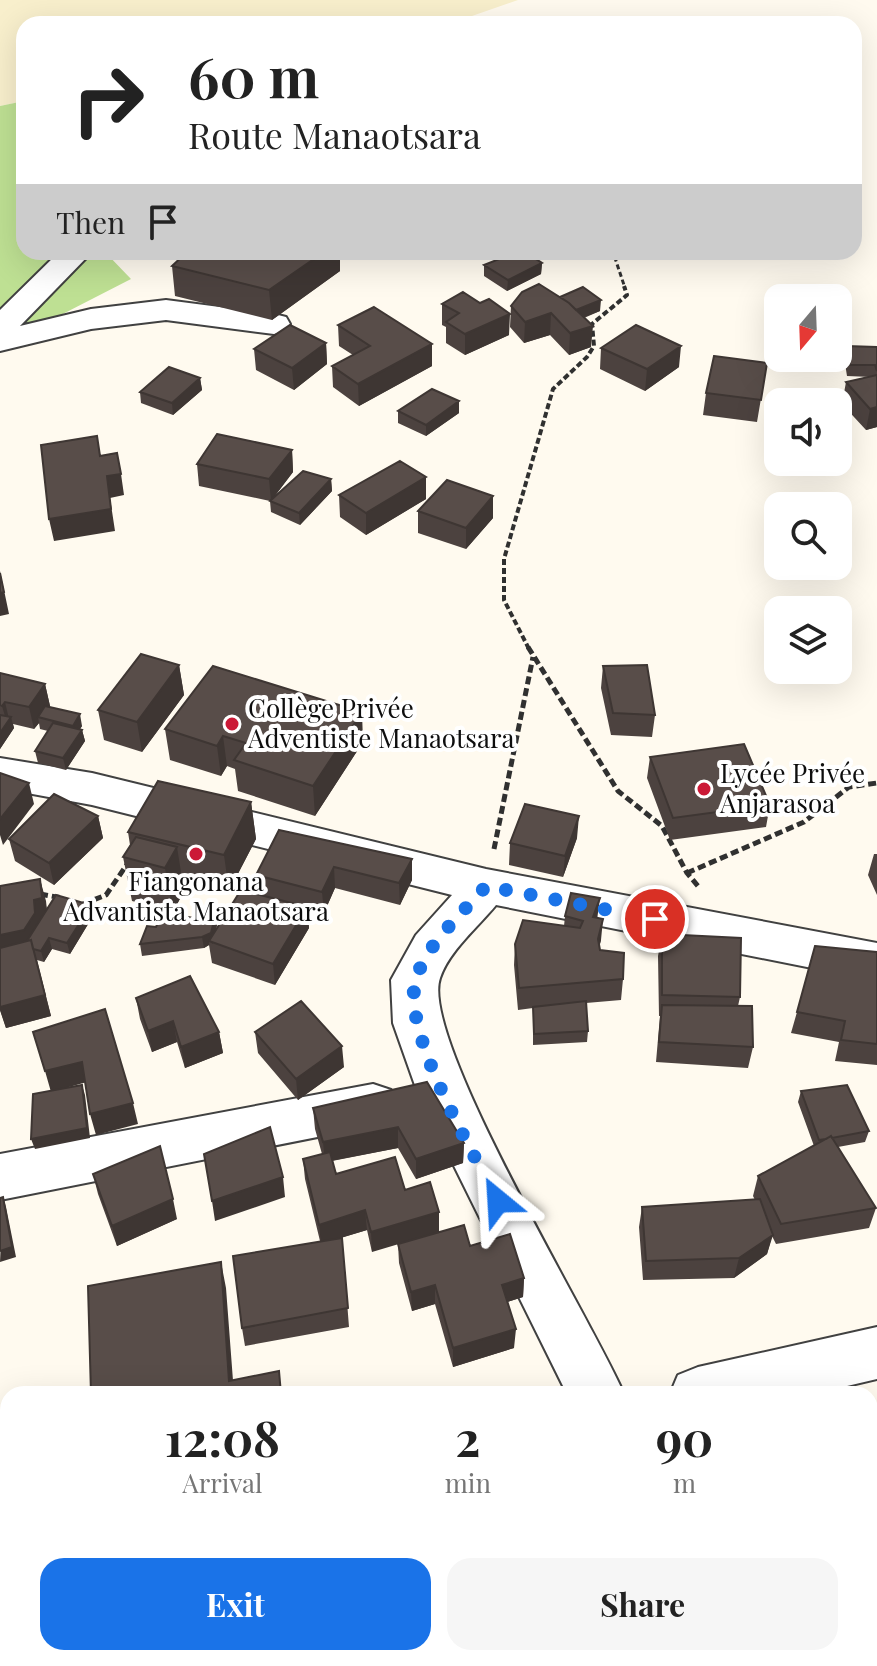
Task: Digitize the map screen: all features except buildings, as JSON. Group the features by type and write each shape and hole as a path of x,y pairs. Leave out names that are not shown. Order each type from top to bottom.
{"street":[{"path":"0,328 69,260"},
{"path":"0,341 91,319 166,310 274,324"},
{"path":"0,773 92,789 486,886 877,962"},
{"path":"486,886 432,948 415,980 417,1023 442,1091 592,1386"},
{"path":"0,1177 442,1091"},
{"path":"733,1386 877,1353"}],"path":[{"path":"614,260 620,267 627,295 618,306 599,315 592,324 594,346 587,357 553,389 504,559 504,600 533,657 618,791 662,826 687,873 739,935"},
{"path":"486,886 533,657"},
{"path":"687,873 804,822 849,787 877,783"},
{"path":"81,905 98,902 113,890 160,806"},
{"path":"34,893 68,900"}],"shaded area":[{"path":"0,0 518,0 472,16 16,16 16,103 0,106"}],"green space":[{"path":"16,103 16,260 113,260 131,279 14,339 0,342 0,106"}],"place":[{"name":"Collège Privée Adventiste Manaotsara","path":"232,724"},
{"name":"Lycée Privée Anjarasoa","path":"704,789"},
{"name":"Fiangonana Advantista Manaotsara","path":"196,854"}],"route":[{"path":"498,1201 442,1091 417,1023 415,980 432,948 486,886 655,919"}]}
